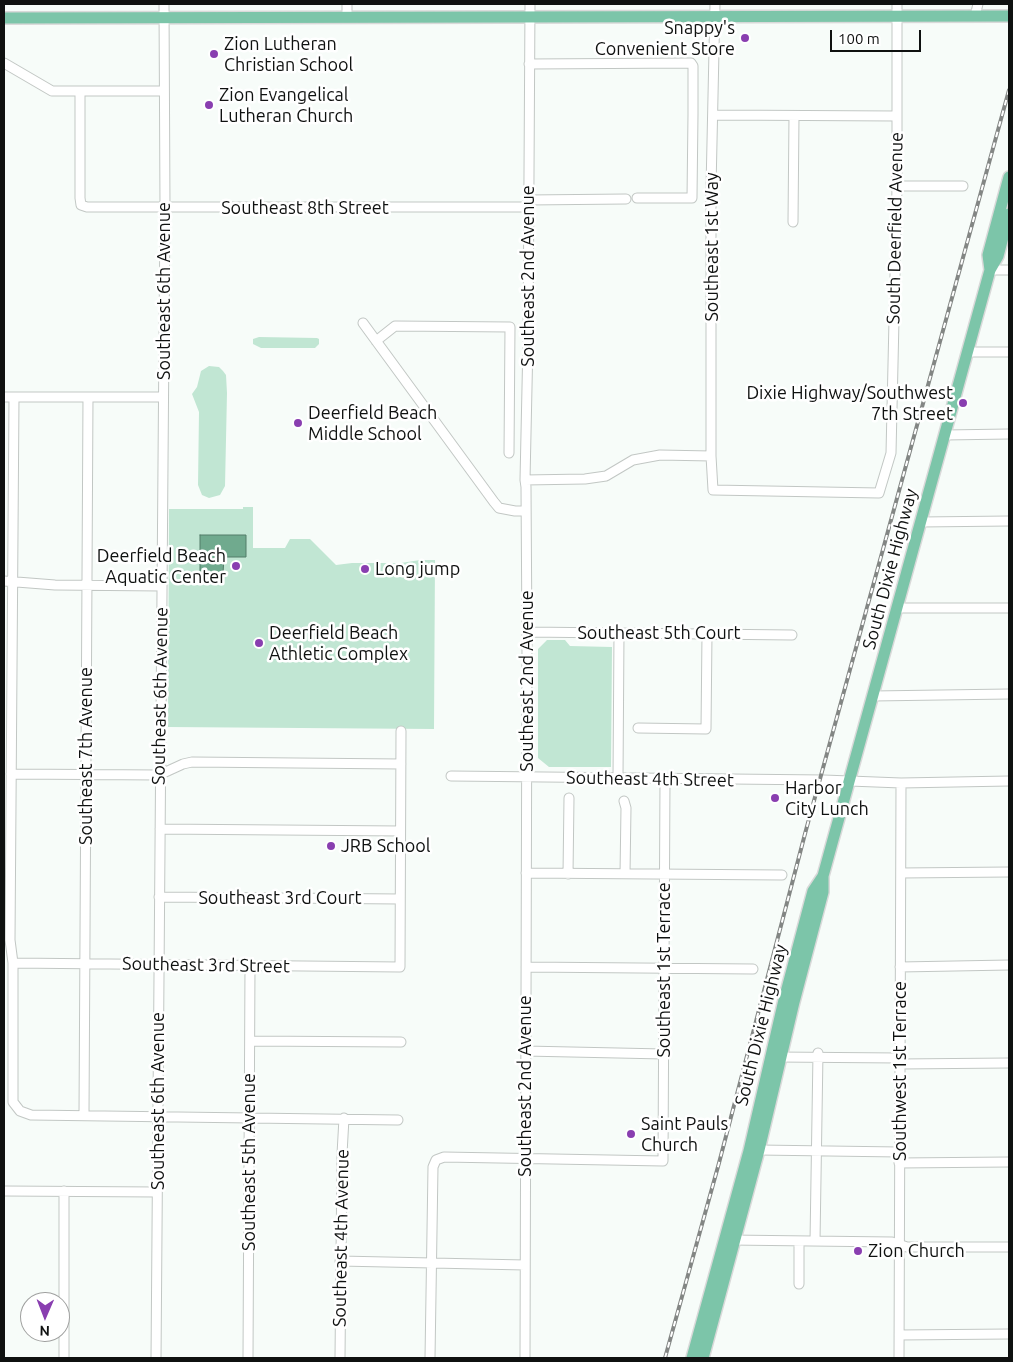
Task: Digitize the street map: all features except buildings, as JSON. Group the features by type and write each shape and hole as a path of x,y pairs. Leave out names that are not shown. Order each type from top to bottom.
{"main road":[{"path":"4,18 1009,16"},
{"name":"South Dixie Highway","path":"990,270 988,255 1009,177"},
{"name":"South Dixie Highway","path":"692,1358 759,1150 776,1057 813,891 823,876 990,270 998,256 1009,214"},
{"name":"South Dixie Highway","path":"703,1358 748,1151 776,1057"}],"street":[{"name":"Southeast 6th Avenue","path":"156,1358 159,775 165,208 164,4"},
{"path":"347,4 347,16"},
{"name":"Southeast 2nd Avenue","path":"525,1358 527,632 525,480 528,350 530,4"},
{"name":"Southeast 1st Way","path":"712,490 712,188 715,4"},
{"name":"South Deerfield Avenue","path":"712,490 879,493 891,453 897,186 897,4"},
{"path":"975,16 978,4"},
{"path":"4,63 52,91 163,91"},
{"path":"529,64 691,63 693,66 692,198 637,198"},
{"name":"Southeast 8th Street","path":"80,92 80,198 81,205 88,207 165,208 528,203 626,199"},
{"path":"713,115 897,116"},
{"path":"793,222 794,116"},
{"path":"897,186 963,186"},
{"path":"990,270 1009,270"},
{"path":"363,323 499,508 526,511"},
{"path":"376,341 395,326 510,326 509,454"},
{"path":"510,350 528,350"},
{"path":"968,352 1009,352"},
{"path":"4,397 163,397"},
{"path":"14,397 11,774 7,869 10,940 13,963 8,1057 13,1102 20,1111 31,1115 398,1120"},
{"name":"Southeast 7th Avenue","path":"84,1115 88,397"},
{"path":"945,434 1009,434"},
{"path":"509,437 527,437"},
{"path":"525,480 585,479 606,476 634,460 660,455 711,456"},
{"path":"921,522 1009,521"},
{"path":"4,581 87,586 162,586"},
{"path":"897,608 1009,608"},
{"name":"Southeast 5th Court","path":"527,632 792,634"},
{"path":"618,778 619,633"},
{"path":"638,728 706,729 707,634"},
{"path":"873,696 1009,694"},
{"path":"400,899 401,731"},
{"path":"11,774 159,775 192,762 401,764"},
{"name":"Southeast 4th Street","path":"451,776 901,783 1009,780"},
{"name":"Southeast 1st Terrace","path":"525,1158 662,1160 665,779"},
{"name":"Southwest 1st Terrace","path":"899,1358 901,783"},
{"path":"568,874 569,798"},
{"path":"624,801 626,808 625,874"},
{"path":"160,829 400,831"},
{"path":"901,873 1009,872"},
{"path":"526,873 782,875"},
{"name":"Southeast 3rd Court","path":"159,898 400,899"},
{"name":"Southeast 3rd Street","path":"13,963 400,967 400,899"},
{"path":"900,967 1009,965"},
{"name":"Southeast 5th Avenue","path":"248,1358 250,966"},
{"path":"526,967 753,969"},
{"path":"250,1041 400,1042"},
{"path":"525,1052 664,1054"},
{"path":"776,1057 818,1056 899,1061 1009,1063"},
{"path":"815,1241 818,1056"},
{"name":"Southeast 4th Avenue","path":"340,1358 340,1261 344,1118"},
{"path":"759,1150 899,1152"},
{"path":"430,1358 433,1167 436,1160 444,1157 525,1158"},
{"path":"899,1163 1009,1162"},
{"path":"4,1191 157,1192"},
{"path":"64,1191 64,1358"},
{"path":"730,1240 892,1242 907,1247 1009,1247"},
{"path":"799,1241 799,1284"},
{"path":"340,1261 525,1265"},
{"path":"899,1335 1009,1334"}],"shaded area":[{"path":"259,337 317,338 319,339 319,344 315,348 261,348 253,344 253,339"},
{"path":"209,366 219,367 226,375 227,393 225,486 220,495 209,498 202,495 198,485 199,412 192,394 197,387 201,371"},
{"path":"243,507 253,507 253,548 285,548 290,539 310,539 336,565 435,560 434,729 168,727 169,509 243,509"},
{"path":"200,535 246,535 246,557 224,557 223,573 200,573"},
{"path":"547,640 565,640 570,646 612,647 611,767 549,767 538,758 538,649"}],"railway":[{"path":"665,1358 719,1163 806,830 1009,90"}],"place":[{"name":"Snappy's Convenient Store","path":"745,38"},
{"name":"Zion Lutheran Christian School","path":"214,54"},
{"name":"Zion Evangelical Lutheran Church","path":"209,105"},
{"name":"Dixie Highway/Southwest 7th Street","path":"963,403"},
{"name":"Deerfield Beach Middle School","path":"298,423"},
{"name":"Deerfield Beach Aquatic Center","path":"236,566"},
{"name":"Long jump","path":"365,569"},
{"name":"Deerfield Beach Athletic Complex","path":"259,643"},
{"name":"Harbor City Lunch","path":"775,798"},
{"name":"JRB School","path":"331,846"},
{"name":"Saint Pauls Church","path":"631,1134"},
{"name":"Zion Church","path":"858,1251"}]}
